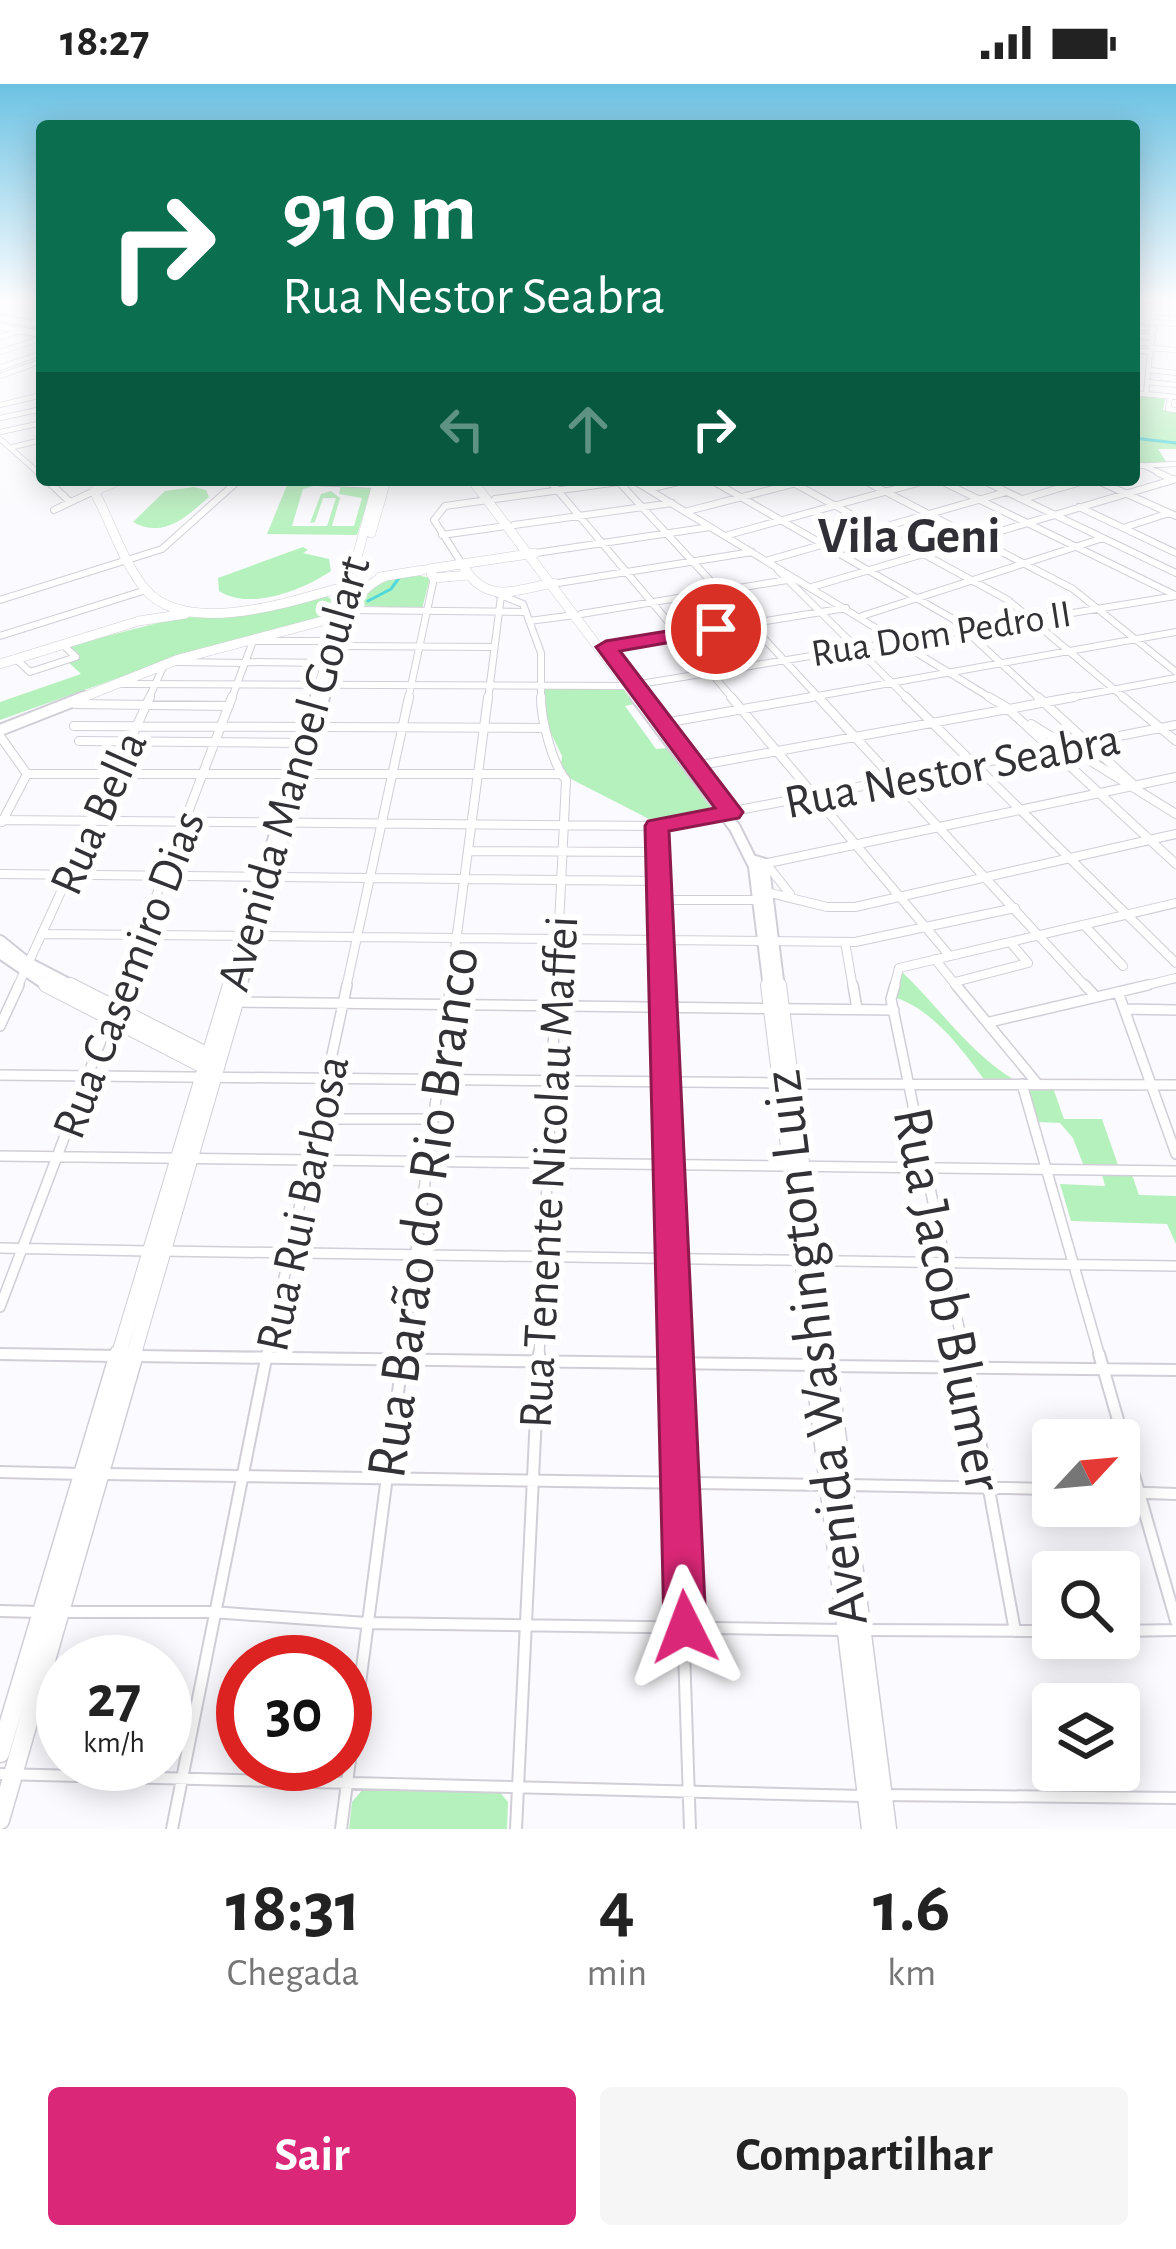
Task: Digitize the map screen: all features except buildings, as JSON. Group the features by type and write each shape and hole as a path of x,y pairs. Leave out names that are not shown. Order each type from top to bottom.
{"main road":[{"path":"0,664 169,611 146,590 106,486"},
{"name":"Avenida Manoel Goulart","path":"0,1820 7,1774 51,1612 310,728 343,616 362,587 379,486"},
{"name":"Avenida Manoel Goulart","path":"343,616 340,593 350,579 379,486"},
{"name":"Avenida Washington Luiz","path":"481,486 762,864 761,894 875,1796 887,1829"},
{"path":"429,573 533,554"},
{"path":"458,565 477,588 498,594 555,583"},
{"path":"139,621 239,611 340,593 404,573 468,575"},
{"path":"520,589 526,612"},
{"path":"164,605 199,613"},
{"name":"Avenida Washington Luiz","path":"579,615 693,767"},
{"path":"0,733 57,704 168,663 343,616"},
{"name":"Avenida Manoel Goulart","path":"323,685 325,663 335,644"},
{"name":"Avenida Manoel Goulart","path":"298,772 301,743 310,728"},
{"name":"Avenida Manoel Goulart","path":"211,1067 236,1002 250,936"},
{"path":"0,941 26,968"},
{"path":"0,952 211,1067"},
{"name":"Avenida Manoel Goulart","path":"0,1754 51,1612"},
{"name":"Avenida Washington Luiz","path":"871,1829 875,1796"}],"street":[{"path":"1146,394 1148,380"},
{"path":"1140,393 1173,397 1172,410"},
{"path":"0,405 36,396"},
{"path":"0,418 36,410"},
{"path":"36,425 0,436 36,470"},
{"path":"12,448 36,442"},
{"path":"1165,450 1175,464"},
{"path":"1140,466 1175,464"},
{"path":"1140,467 1175,480"},
{"path":"812,587 1175,480"},
{"path":"53,486 70,502"},
{"path":"54,510 106,486"},
{"path":"0,599 162,549 232,486"},
{"path":"555,486 949,956"},
{"path":"458,565 434,520 440,509 588,486"},
{"path":"623,486 1100,996 1124,1009 1176,1010"},
{"path":"644,486 1176,814"},
{"path":"649,489 661,486"},
{"path":"722,486 963,628 1132,786"},
{"path":"687,512 778,486"},
{"path":"798,486 972,580 1030,617 1176,741"},
{"path":"876,486 1024,563 1095,607 1176,675"},
{"path":"726,536 905,486"},
{"path":"951,486 1176,596"},
{"path":"994,486 1176,573"},
{"path":"1022,499 1069,486"},
{"path":"1106,486 1174,513"},
{"path":"768,561 1006,492"},
{"path":"442,535 672,503"},
{"path":"1078,506 1176,553"},
{"path":"1123,528 1174,513"},
{"path":"533,554 711,526"},
{"path":"860,616 1103,538"},
{"path":"555,583 753,552"},
{"path":"768,561 1176,964"},
{"path":"1129,573 1157,564"},
{"name":"Rua Rui Barbosa","path":"192,1721 411,685 429,573"},
{"path":"343,616 426,611 579,615 788,580"},
{"path":"0,636 146,590"},
{"path":"498,594 526,612"},
{"name":"Rua Barão do Rio Branco","path":"365,1635 480,773 498,594"},
{"name":"Rua Dom Pedro II","path":"110,684 632,685 896,638 1176,596"},
{"path":"606,647 846,608"},
{"name":"Rua Tenente Nicolau Maffei","path":"516,1829 566,779 559,774 557,755 543,728 542,653 526,612"},
{"path":"664,723 1176,632"},
{"path":"252,640 494,647"},
{"name":"Rua Casemiro Dias","path":"0,1307 252,640"},
{"path":"16,659 31,672 76,657 63,645"},
{"path":"168,663 325,663"},
{"name":"Rua Bella","path":"0,1026 4,1005 26,968 168,663"},
{"path":"693,767 1176,675"},
{"path":"57,704 229,706"},
{"path":"1008,708 1176,864"},
{"name":"Rua Nestor Seabra","path":"1,822 657,826 1176,725"},
{"path":"74,726 543,728"},
{"path":"0,733 27,774"},
{"path":"79,741 301,743"},
{"path":"27,774 559,774"},
{"path":"1,822 27,774"},
{"path":"790,896 762,864 1176,777"},
{"path":"657,826 689,1829"},
{"path":"662,900 761,894 842,908 1176,834"},
{"path":"469,851 659,852"},
{"path":"0,874 661,880"},
{"path":"1037,1083 935,959 1171,904 1176,914"},
{"path":"42,934 845,942 1015,908"},
{"path":"1082,924 1123,966"},
{"path":"845,942 857,1010"},
{"path":"955,982 1028,963 1010,942"},
{"name":"Rua Jacob Blumer","path":"935,959 898,968 892,981 894,1010 948,1265 1015,1630"},
{"path":"990,1022 1176,978"},
{"path":"1118,992 1176,1154"},
{"path":"236,1002 894,1010"},
{"path":"0,1075 211,1067 328,1078 1176,1085"},
{"path":"1022,1084 1117,1419"},
{"path":"320,1118 434,1119"},
{"path":"0,1156 1048,1166 1176,1172"},
{"path":"0,1248 1176,1266"},
{"path":"0,1354 1176,1370"},
{"path":"0,1472 1032,1489"},
{"path":"1140,1493 1176,1494"},
{"path":"1140,1503 1176,1621"},
{"path":"0,1611 212,1612 366,1623 524,1626 1032,1630"},
{"path":"1140,1630 1176,1630"},
{"path":"372,1779 518,1788 1176,1798"},
{"name":"Rua Rui Barbosa","path":"172,1829 179,1791"},
{"name":"Rua Barão do Rio Branco","path":"341,1829 346,1791"}],"green space":[{"path":"1140,397 1165,399 1163,410 1176,412 1176,449 1158,449 1167,463 1140,464"},
{"path":"287,486 314,486 303,489 292,526 327,526 336,498 323,498 315,522 310,523 321,494 331,491 340,498 332,526 354,526 362,498 339,494 341,486 373,486 357,535 267,534"},
{"path":"206,490 209,497 174,523 155,528 133,522 165,491"},
{"path":"303,547 308,550 303,553 329,559 331,571 276,596 246,599 219,591 218,578"},
{"path":"417,575 430,578 422,609 355,605 374,582"},
{"path":"326,596 338,603 335,615 180,656 0,720 0,702 81,674 67,661 79,657 68,646 181,617 227,618"},
{"path":"545,688 624,690 634,704 625,706 656,749 667,748 713,811 655,822 569,778 545,721"},
{"path":"901,971 970,1044 1016,1081 985,1081 932,1019 892,997"},
{"path":"1024,1085 1052,1085 1064,1119 1102,1119 1118,1165 1083,1164 1073,1138 1060,1123 1037,1122"},
{"path":"1100,1167 1130,1169 1139,1195 1176,1196 1176,1244 1167,1224 1071,1221 1060,1184 1105,1186"},
{"path":"372,1788 498,1790 508,1802 507,1829 349,1829 352,1802 361,1791"}],"waterway":[{"path":"1140,439 1176,443"},
{"path":"368,601 391,589 399,578"}],"district":[{"name":"Vila Geni","path":"909,534"}],"route":[{"path":"685,1627 657,826 731,812 606,647 716,629"}]}
